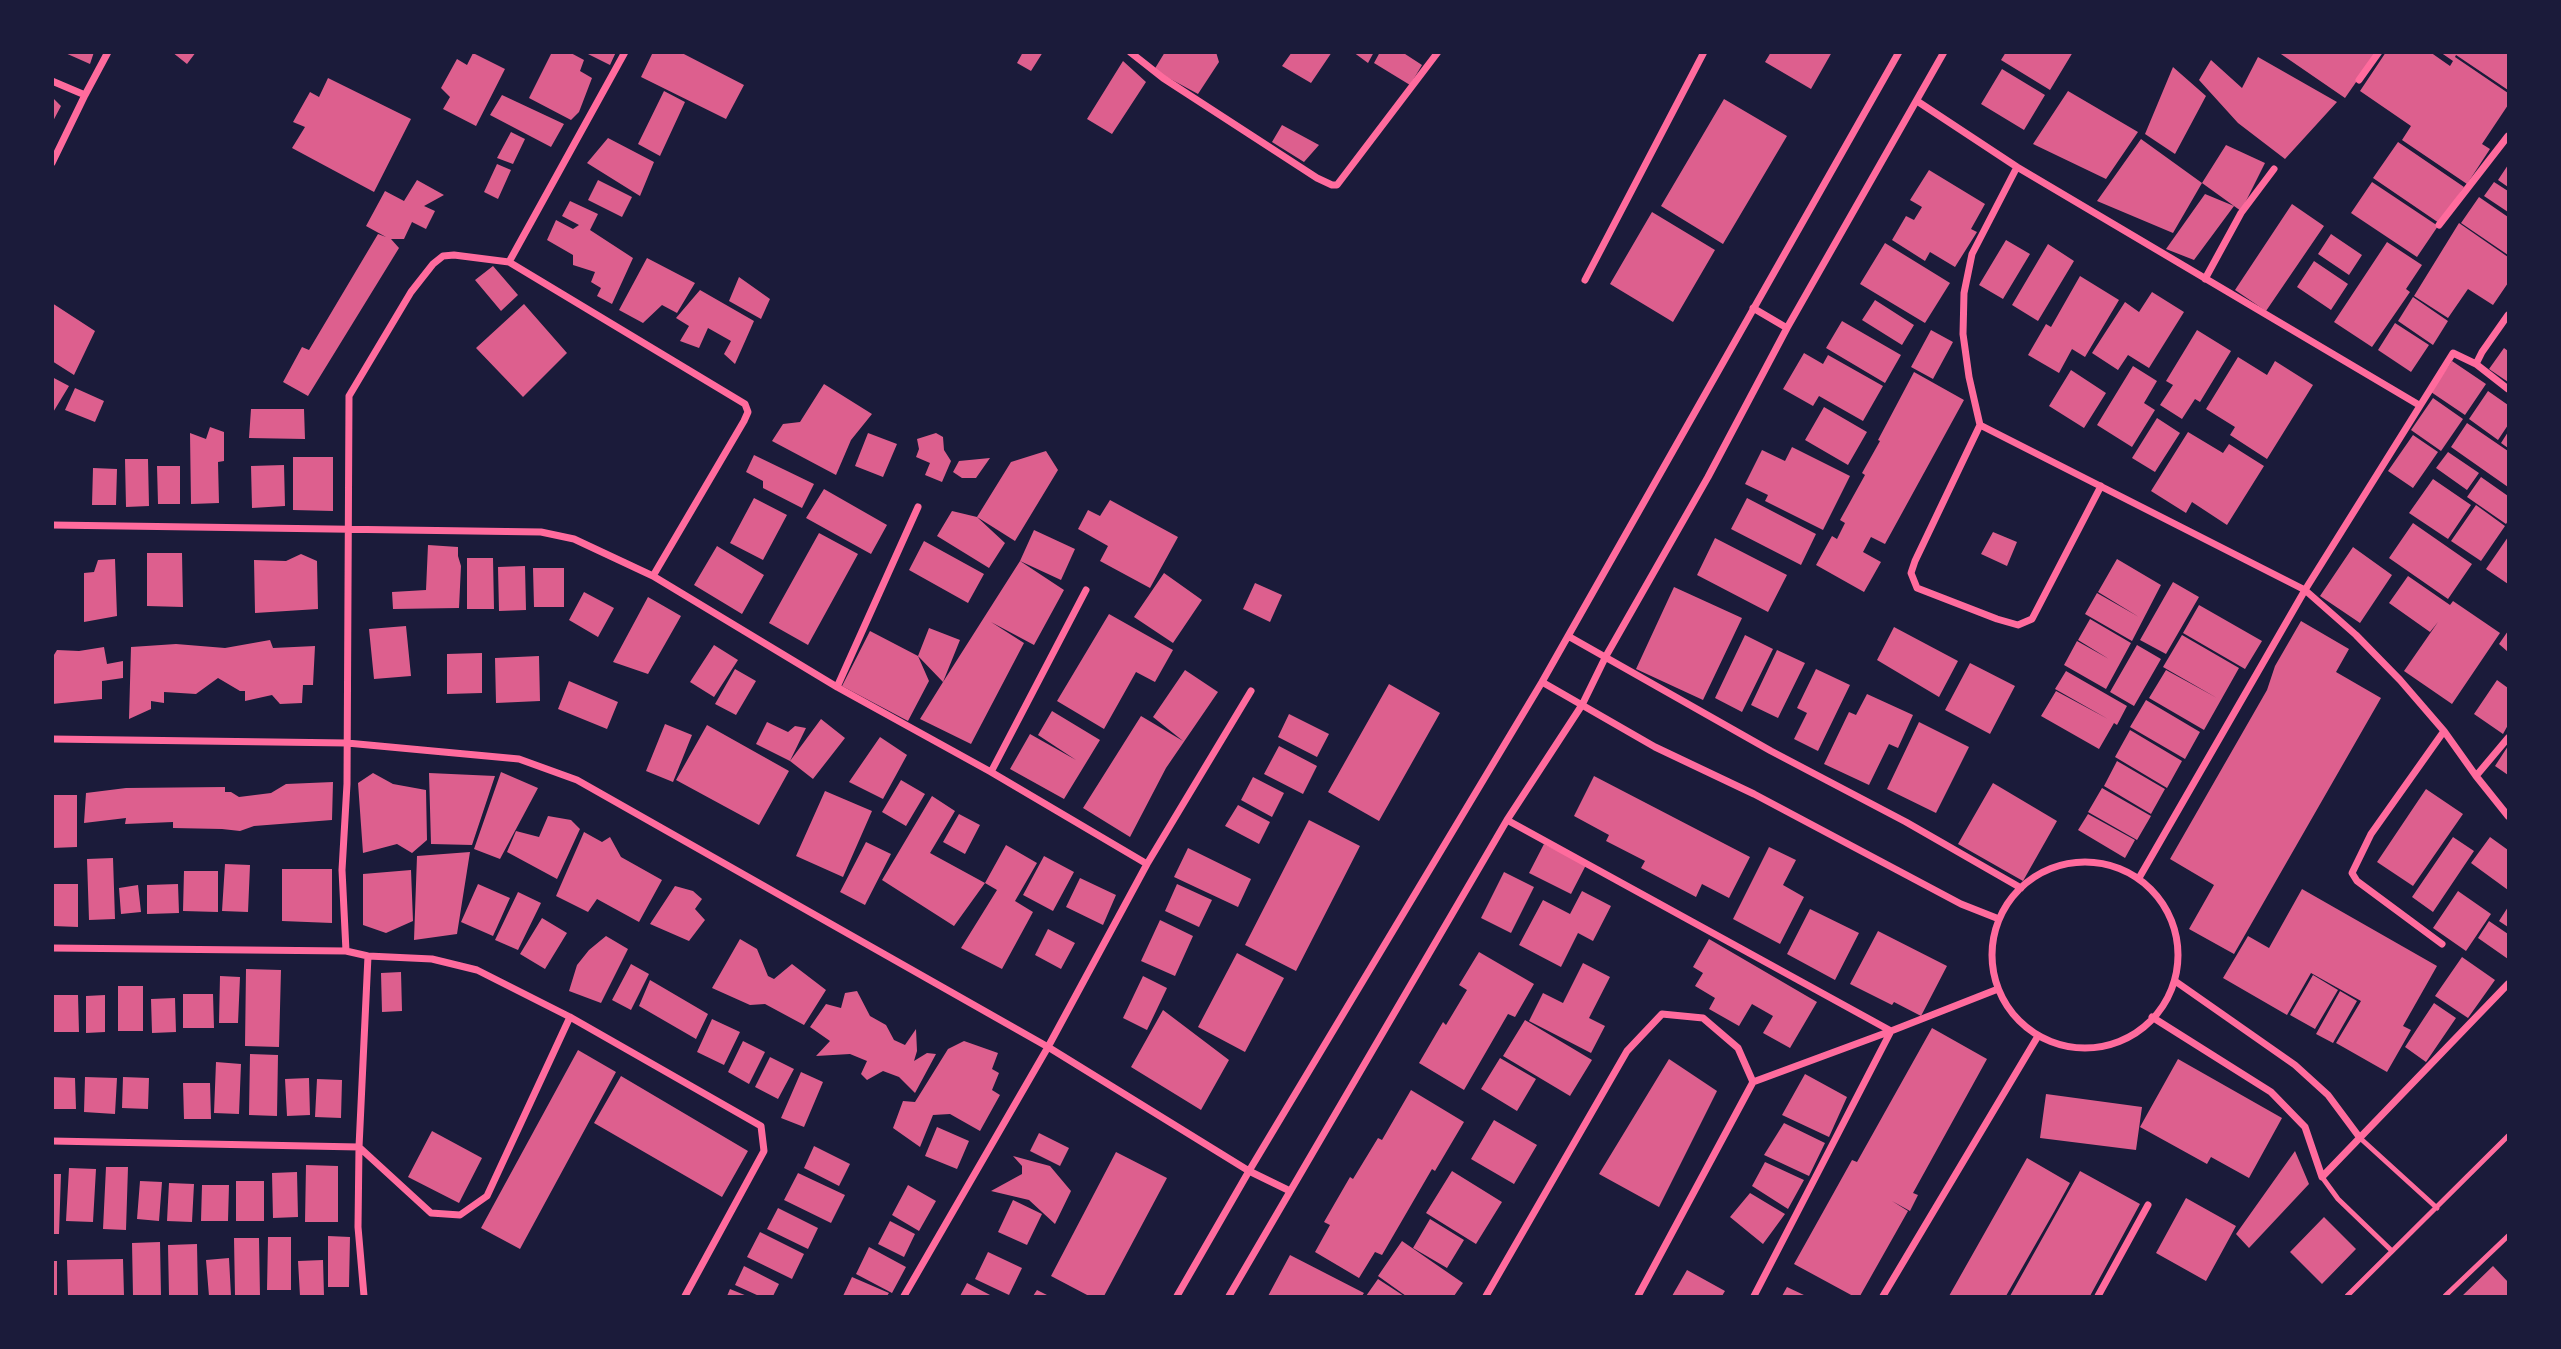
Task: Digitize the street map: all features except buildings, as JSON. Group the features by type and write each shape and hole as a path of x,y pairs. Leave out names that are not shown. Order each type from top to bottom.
{"street":[{"path":"52,163 108,52"},
{"path":"509,262 625,52"},
{"path":"1130,52 1163,78 1317,178 1337,185 1438,52"},
{"path":"1585,280 1704,52"},
{"path":"1177,1297 1249,1171 1542,682 1899,52"},
{"path":"1228,1297 1507,820 1582,705 1606,656 1708,477 1787,328 1944,52"},
{"path":"2359,80 2378,52"},
{"path":"52,81 85,95"},
{"path":"1917,101 2017,167 2419,405"},
{"path":"2439,225 2508,136"},
{"path":"2017,167 1972,254 1964,293 1963,334 1980,425 1915,561 1911,573 1917,587 2018,625 2032,619 2101,486"},
{"path":"2205,279 2241,213 2274,169"},
{"path":"346,951 342,870 347,784 349,396 411,292 432,264 443,256 509,262 745,404 748,412 744,421 653,576"},
{"path":"1753,308 1787,328"},
{"path":"2476,365 2508,315"},
{"path":"2139,878 2305,590 2453,353 2476,365 2508,389"},
{"path":"1980,425 2305,590 2356,635 2400,680 2444,731 2508,816"},
{"path":"837,687 918,507"},
{"path":"52,525 541,532 575,538 653,576 837,687 991,772 1147,864"},
{"path":"991,772 1086,590"},
{"path":"1568,636 2021,888"},
{"path":"1542,682 1655,747 1754,794 1961,904 1999,919"},
{"path":"904,1297 1048,1047 1147,864 1251,691"},
{"path":"2442,944 2357,881 2352,873 2371,834 2444,731"},
{"path":"2476,776 2508,738"},
{"path":"52,739 347,743 519,759 576,780 1048,1047 1249,1171 1290,1191"},
{"path":"1507,820 1891,1031"},
{"path":"2089,860 2115,866 2139,878 2159,897 2178,947 2175,981 2169,996 2152,1017 2131,1036 2100,1047 2068,1047 2038,1036 2014,1016 1998,989 1991,957 2002,911 2021,888 2037,874 2062,864 2089,860"},
{"path":"52,948 346,951 368,956 432,959 477,970 570,1017 761,1126 764,1151 685,1297"},
{"path":"364,1297 358,1227 368,956"},
{"path":"2175,981 2295,1065 2328,1096 2360,1138"},
{"path":"2152,1017 2271,1092 2305,1127 2322,1177 2508,984"},
{"path":"1638,1297 1753,1082 1998,989"},
{"path":"1486,1297 1627,1051 1662,1014 1703,1018 1738,1048 1753,1082"},
{"path":"52,1141 359,1147 431,1213 460,1215 486,1196 570,1017"},
{"path":"1754,1297 1891,1031"},
{"path":"1884,1297 2038,1036"},
{"path":"2098,1297 2148,1205"}],"lane":[{"path":"2347,1297 2508,1136"},
{"path":"2360,1138 2437,1208"},
{"path":"2322,1177 2338,1199 2392,1251"},
{"path":"2445,1297 2508,1236"}]}
